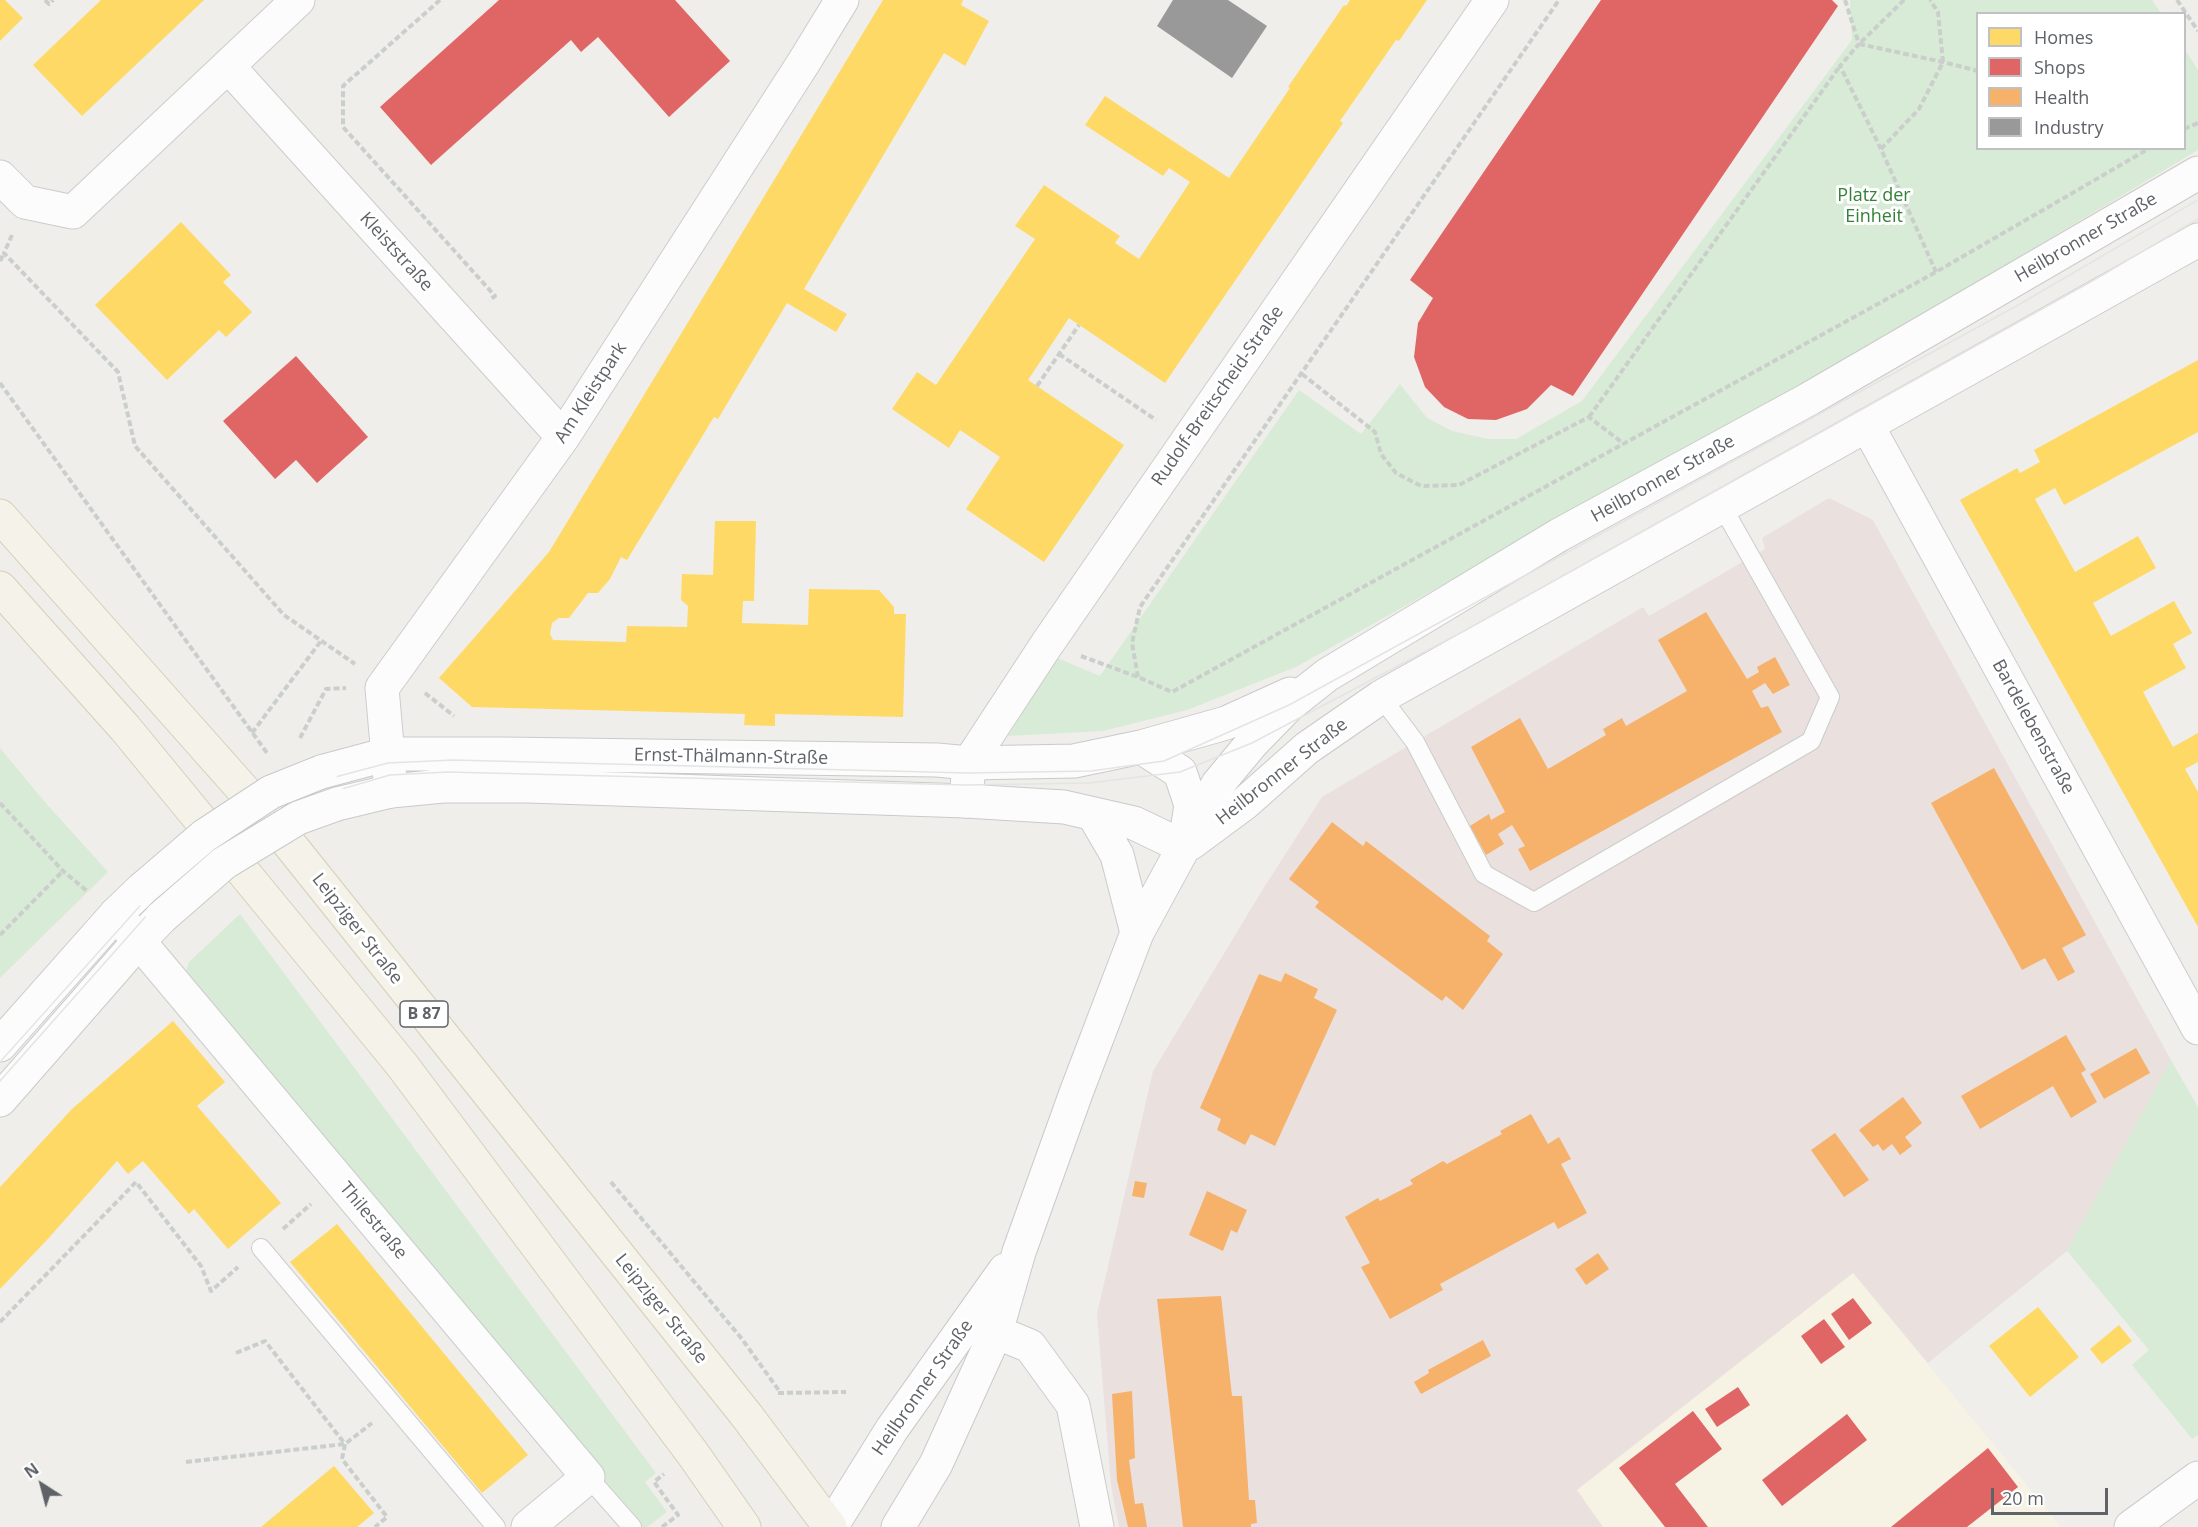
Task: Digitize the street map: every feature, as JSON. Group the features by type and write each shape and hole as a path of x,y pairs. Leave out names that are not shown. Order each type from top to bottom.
{"main road":[{"name":"Leipziger Straße","path":"0,516 272,821 747,1416 830,1527"},
{"name":"B 87","path":"0,588 125,728 402,1065 693,1454 744,1527"}],"street":[{"path":"0,177 25,202 73,212 298,0"},
{"name":"Am Kleistpark","path":"382,688 563,437 842,0"},
{"name":"Rudolf-Breitscheid-Straße","path":"966,801 969,763 1047,644 1492,0"},
{"name":"Kleiststraße","path":"228,66 563,437"},
{"name":"Heilbronner Straße","path":"898,1527 936,1464 996,1332 1019,1252 1137,933 1218,784 1252,743 1289,705 1327,675 1559,536 1809,399 2198,173"},
{"name":"Heilbronner Straße","path":"1184,847 1245,803 1307,748 1381,698 2198,240"},
{"name":"Bardelebenstraße","path":"1867,425 2198,1029"},
{"name":"Ernst-Thälmann-Straße","path":"116,914 204,836 270,792 321,772 388,754 504,753 926,760 969,763 1074,760 1142,747 1226,723 1327,675"},
{"path":"382,688 391,791"},
{"path":"1142,747 1180,772 1191,805 1184,847"},
{"name":"Ernst-Thälmann-Straße","path":"139,941 162,917 224,863 298,818 337,804 391,791 443,786 528,786 966,801 1064,807 1134,824 1184,847"},
{"path":"1093,814 1117,855 1137,933"},
{"path":"0,1045 116,914"},
{"name":"Thilestraße","path":"116,914 588,1478"},
{"path":"0,1100 139,941"},
{"name":"Heilbronner Straße","path":"830,1527 892,1429 1019,1252"},
{"path":"996,1332 1030,1346 1073,1406 1097,1527"},
{"path":"528,1527 588,1478"},
{"path":"2131,1527 2198,1478"}],"lane":[{"path":"1381,698 1415,742 1484,874 1534,902 1811,741 1830,697 1723,508"},
{"path":"261,1248 496,1527"},
{"name":"Thilestraße","path":"588,1478 632,1527"}],"path":[{"path":"45,0 49,4 53,0"},
{"path":"440,0 343,86 343,127 495,296 462,324"},
{"path":"1559,0 1140,607 1131,643 1138,677 1172,692 1936,272 2147,150"},
{"path":"1845,0 1859,44"},
{"path":"1302,375 1375,432 1381,454 1396,473 1421,486 1459,485 1589,417 1840,66 1904,0"},
{"path":"1881,149 1919,109 1943,62 1938,12 1930,0"},
{"path":"2186,14 2198,32"},
{"path":"1859,44 1943,62 1976,72"},
{"path":"1840,66 1881,149 1936,272"},
{"path":"0,261 25,202"},
{"path":"4,253 118,372 135,446 284,615 358,666 382,688"},
{"path":"1037,386 1079,325"},
{"path":"1059,354 1157,421"},
{"path":"0,383 247,726"},
{"path":"1589,417 1624,444"},
{"path":"252,733 321,640"},
{"path":"0,803 63,871 116,914"},
{"path":"0,935 63,871"},
{"path":"0,1322 136,1182 201,1266 211,1291"},
{"path":"236,1353 265,1341 345,1444 342,1459 387,1516 375,1527"},
{"path":"780,1392 846,1392"},
{"path":"186,1462 345,1444 394,1406"},
{"path":"661,1527 678,1515 654,1482 666,1473"}],"shaded area":[{"path":"1829,498 1873,520 2171,1060 2067,1251 1928,1363 1853,1273 1577,1490 1603,1527 1119,1527 1111,1485 1097,1314 1153,1071 1263,889 1322,797 1643,607 1649,616 1765,549 1762,538"},
{"path":"1853,1273 2061,1527 1603,1527 1576,1490"}],"green space":[{"name":"Platz der Einheit","path":"1850,0 2152,0 2160,12 1976,12 1976,150 2186,150 2186,52 2198,70 2198,150 1880,340 1296,667 1187,710 1103,731 1008,736 1057,658 1100,676 1299,390 1361,434 1400,384 1427,418 1452,431 1488,439 1516,439 1582,401 1852,40"},
{"path":"0,748 108,872 0,978"},
{"path":"240,914 656,1473 645,1482 667,1512 647,1527 640,1527 186,971 189,962"},
{"path":"2171,1060 2198,1107 2198,1435 2192,1439 2132,1365 2149,1350 2067,1251"}],"building: Homes":[{"path":"0,0 5,0 23,18 0,41"},
{"path":"101,0 204,0 82,116 33,65"},
{"path":"883,0 963,0 961,5 989,21 965,66 944,53 804,289 847,314 836,332 787,303 718,419 714,417 627,560 621,557 610,579 598,593 588,593 569,618 559,618 552,623 550,634 553,640 626,642 627,626 687,627 688,606 681,600 682,574 713,575 715,521 756,521 754,601 743,601 742,623 808,625 809,589 879,590 894,607 894,614 906,614 903,717 775,714 775,726 744,725 745,714 472,707 439,678 549,552"},
{"path":"1350,0 1427,0 1399,41 1396,40 1340,121 1343,123 1165,383 1069,318 1028,380 1124,445 1044,562 966,509 1000,457 960,430 949,448 892,409 917,372 936,385 1035,239 1015,226 1044,185 1120,236 1115,243 1139,259 1190,182 1169,168 1163,176 1085,125 1105,96 1229,178 1290,88 1288,87 1344,5 1346,6"},
{"path":"181,222 231,275 223,282 252,312 226,337 219,330 167,380 95,305"},
{"path":"2198,360 2198,432 2064,505 2055,488 2035,499 2075,572 2138,536 2156,568 2093,603 2111,636 2174,601 2192,633 2173,644 2186,668 2143,692 2173,747 2198,733 2198,762 2185,769 2198,792 2198,927 1960,500 2017,468 2020,473 2040,462 2034,450"},
{"path":"173,1021 225,1082 197,1106 281,1203 228,1249 194,1209 189,1214 143,1161 128,1174 117,1161 0,1289 0,1187 72,1109"},
{"path":"337,1224 528,1455 482,1493 290,1262"},
{"path":"2038,1307 2079,1357 2030,1397 1989,1346"},
{"path":"2119,1325 2132,1341 2102,1364 2090,1349"},
{"path":"334,1466 374,1513 357,1527 261,1527"}],"building: Shops":[{"path":"499,0 675,0 730,61 669,117 598,37 581,52 571,40 431,165 380,107"},
{"path":"1601,0 1832,0 1838,6 1573,396 1551,385 1527,409 1496,420 1468,419 1444,407 1425,387 1414,357 1418,323 1433,298 1410,280"},
{"path":"296,356 368,437 317,483 296,460 275,479 223,421"},
{"path":"1853,1298 1872,1323 1849,1340 1831,1314"},
{"path":"1824,1319 1845,1347 1821,1364 1801,1336"},
{"path":"1738,1387 1750,1405 1717,1427 1705,1409"},
{"path":"1693,1411 1722,1449 1675,1484 1708,1527 1665,1527 1619,1468"},
{"path":"1847,1414 1867,1440 1782,1506 1762,1480"},
{"path":"1988,1448 2018,1487 1967,1527 1891,1527"}],"building: Health":[{"path":"1706,612 1747,679 1759,672 1757,667 1775,657 1790,685 1773,694 1765,683 1752,691 1761,708 1768,706 1782,732 1530,871 1518,849 1525,846 1512,825 1498,834 1504,844 1486,855 1470,826 1489,814 1491,820 1505,812 1471,747 1520,718 1548,769 1606,735 1603,729 1622,718 1626,726 1687,691 1658,640"},
{"path":"1994,768 2086,935 2062,948 2075,972 2058,981 2045,958 2022,970 1931,803"},
{"path":"1332,822 1363,846 1366,841 1490,936 1487,941 1503,954 1463,1010 1446,996 1442,1001 1315,907 1319,902 1289,879"},
{"path":"1285,973 1318,989 1314,998 1337,1010 1275,1146 1251,1134 1245,1145 1217,1130 1221,1119 1200,1108 1259,974 1281,982"},
{"path":"2066,1035 2086,1070 2081,1073 2097,1102 2071,1118 2053,1086 1980,1129 1961,1096"},
{"path":"2136,1048 2150,1073 2104,1099 2090,1074"},
{"path":"1903,1097 1922,1123 1905,1137 1912,1146 1900,1155 1892,1144 1883,1151 1878,1144 1873,1147 1859,1130"},
{"path":"1531,1114 1548,1144 1559,1137 1571,1159 1561,1164 1587,1213 1558,1229 1554,1222 1440,1284 1443,1290 1390,1319 1361,1267 1370,1263 1345,1217 1378,1198 1380,1201 1413,1184 1410,1180 1443,1161 1447,1164 1502,1134 1500,1131"},
{"path":"1835,1133 1869,1180 1844,1197 1811,1150"},
{"path":"1135,1181 1147,1183 1144,1198 1132,1196"},
{"path":"1207,1191 1247,1210 1237,1233 1231,1230 1223,1251 1189,1235"},
{"path":"1598,1253 1609,1269 1586,1285 1575,1269"},
{"path":"1221,1296 1232,1396 1242,1396 1249,1500 1255,1500 1257,1523 1251,1524 1251,1527 1183,1527 1157,1299"},
{"path":"1483,1340 1491,1356 1421,1394 1414,1382 1429,1373 1428,1370"},
{"path":"1132,1391 1135,1458 1129,1460 1135,1504 1143,1503 1147,1527 1128,1527 1117,1480 1112,1394"}],"building: Industry":[{"path":"1173,0 1228,0 1267,26 1232,78 1157,26"}],"tram line":[{"path":"0,1062 147,898 208,843 278,798 324,780 388,763 453,760 968,773 1091,771 1164,761 1289,705 2020,304 2198,200"},
{"path":"0,1081 155,906 213,854 284,809 390,775 448,772 966,785 1089,783 1180,772 1252,743 1464,631 2094,280 2198,219"}]}
